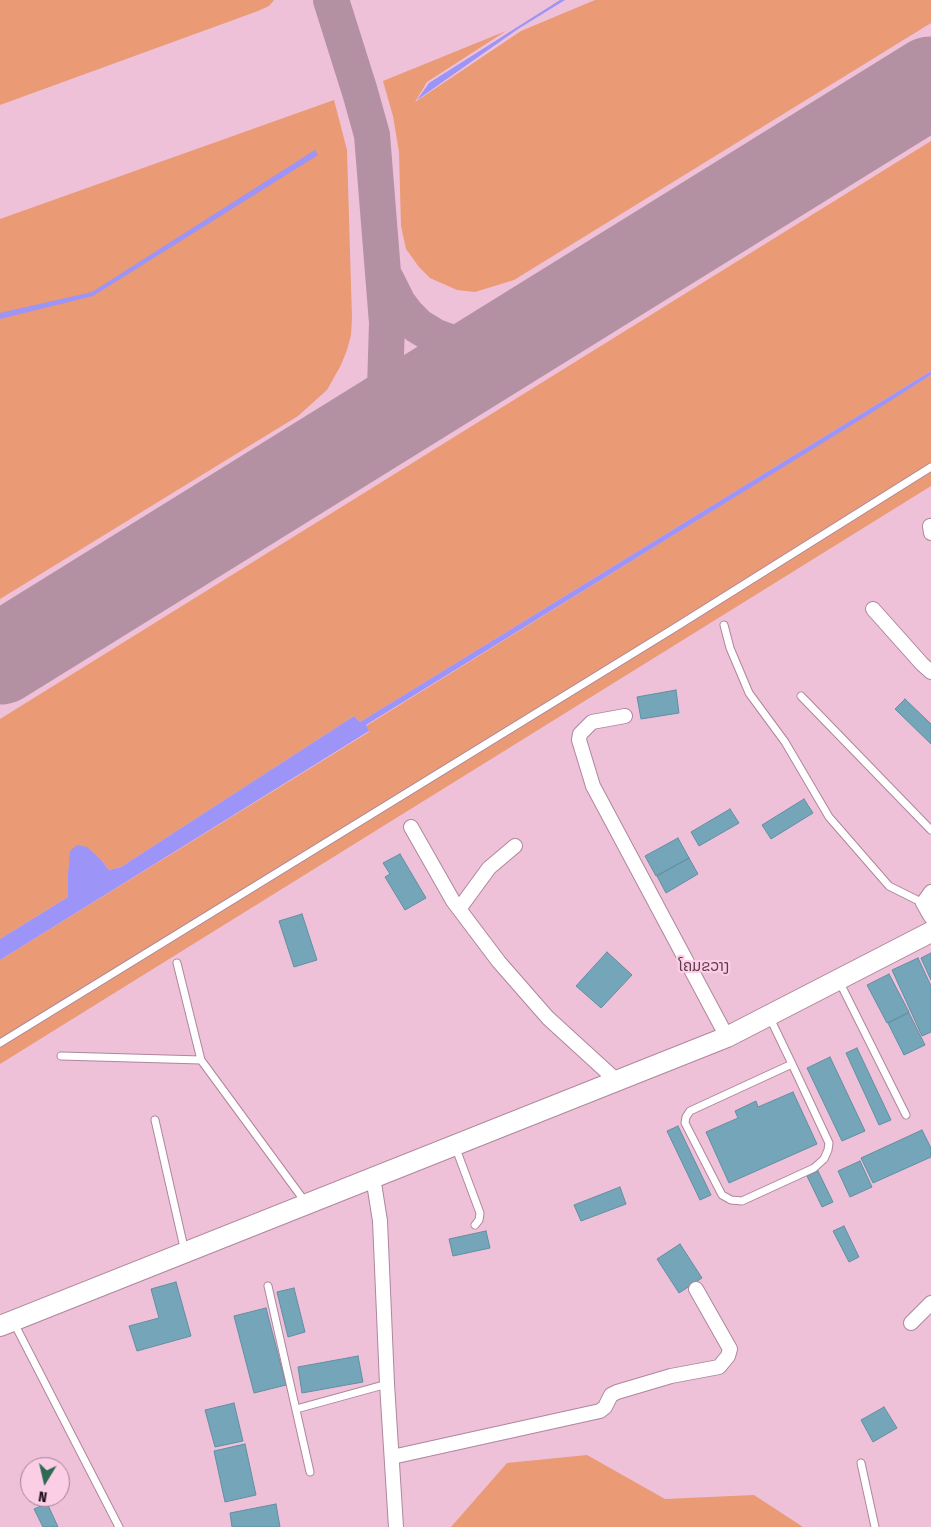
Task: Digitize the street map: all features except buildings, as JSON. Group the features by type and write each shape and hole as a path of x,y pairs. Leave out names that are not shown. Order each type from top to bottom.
{"main road":[{"path":"7,1324 728,1037 931,932"}],"street":[{"path":"873,609 928,663"},
{"path":"625,716 592,722 580,734 579,740 593,786 728,1037"},
{"path":"411,827 453,901 500,962 548,1018 617,1081"},
{"path":"460,909 489,868 515,846"},
{"path":"927,897 931,916"},
{"path":"373,1177 380,1221 387,1384 396,1527"},
{"path":"392,1457 600,1410 605,1407 611,1395 616,1392 671,1376 719,1367 728,1356 730,1348 696,1289"},
{"path":"911,1323 931,1303"}],"lane":[{"path":"0,1043 676,627 931,467"},
{"path":"724,625 730,648 749,693 785,742 829,817 890,886 927,897"},
{"path":"801,696 931,830"},
{"path":"177,963 200,1060 307,1205"},
{"path":"838,980 906,1115"},
{"path":"769,1016 792,1064 829,1143 828,1150 824,1159 814,1168 742,1201 731,1200 722,1195 685,1123 686,1117 690,1111 792,1064"},
{"path":"61,1056 200,1060"},
{"path":"156,1120 186,1253"},
{"path":"455,1145 480,1213 479,1220 475,1225"},
{"path":"268,1286 310,1472"},
{"path":"7,1324 119,1527"},
{"path":"296,1410 387,1384"},
{"path":"861,1463 875,1527"}],"shaded area":[{"path":"0,0 274,0 269,6 258,11 0,105"},
{"path":"560,0 565,0 518,29 417,100 429,83"},
{"path":"595,0 931,0 931,23 514,280 475,292 457,290 430,278 406,249 401,226 399,152 393,116 383,81 506,31 427,82 415,102 521,31"},
{"path":"334,100 347,150 352,318 351,335 347,350 327,390 298,416 0,599 0,219"},
{"path":"931,141 931,371 360,722 354,716 121,867 109,870 102,861 69,862 68,897 0,939 0,719"},
{"path":"315,150 318,155 93,296 0,319 0,313 92,292"},
{"path":"931,371 931,375 876,410 366,725 369,731 0,960 0,939 68,897 70,851 77,845 87,847 109,870 121,867 354,716 360,722"},
{"path":"931,375 931,486 0,1064 0,960 369,732 366,726"},
{"path":"587,1455 665,1499 754,1495 803,1527 451,1527 507,1463"}],"taxiway":[{"path":"331,0 372,135 387,323 384,421"},
{"path":"386,279 398,303 407,315 418,326 436,337 458,345 476,348 504,346"}],"runway":[{"path":"0,659 931,82"}],"district":[{"name":"ໂຄມຂວາງ","path":"704,967"}]}
